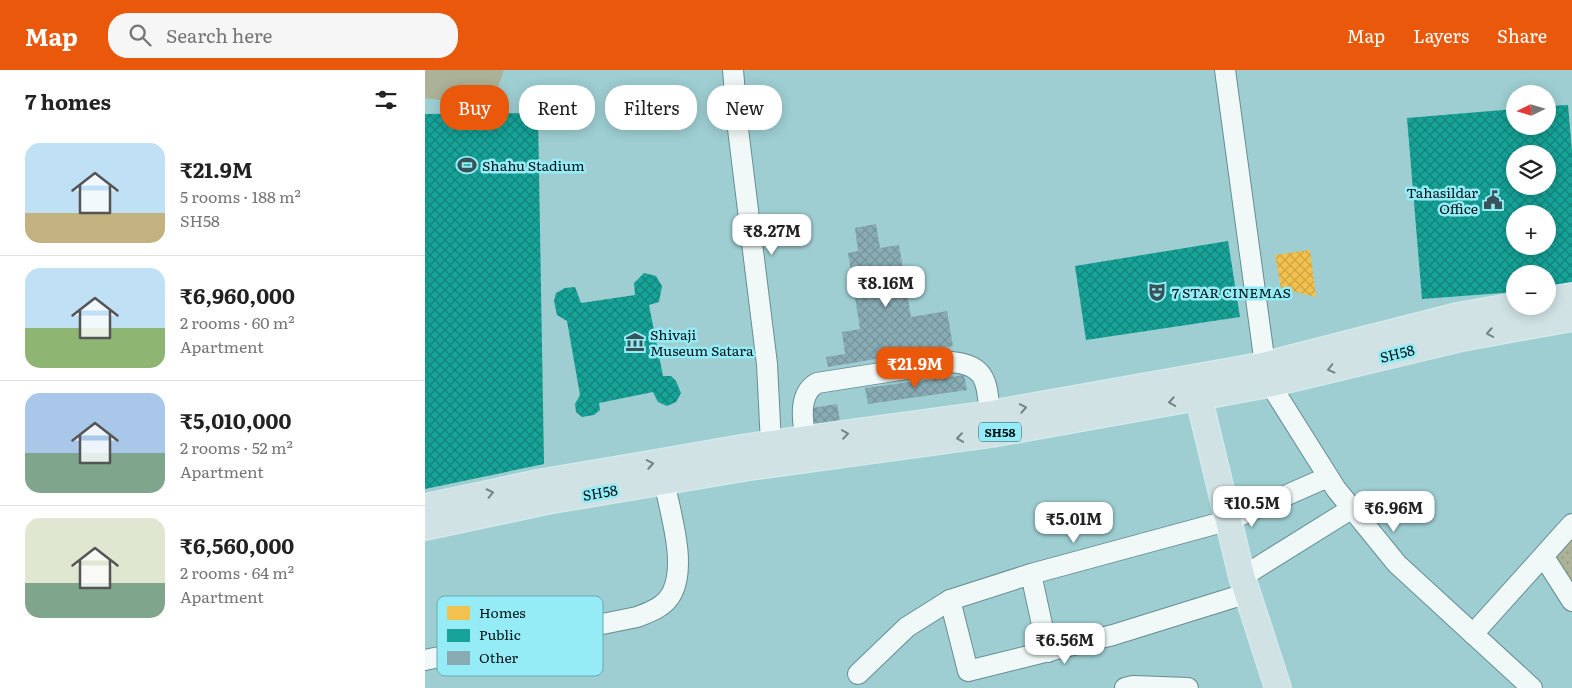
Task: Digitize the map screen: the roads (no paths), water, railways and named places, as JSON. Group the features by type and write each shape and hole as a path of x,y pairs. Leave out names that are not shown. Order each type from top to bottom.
{"main road":[{"path":"1556,299 1572,296"},
{"name":"SH58","path":"425,507 455,511 547,501 664,481 807,449 990,424 1462,338 1514,315"},
{"name":"SH58","path":"1540,315 1572,318"},
{"path":"1196,387 1245,585 1278,688"},
{"name":"SH58","path":"425,527 455,511 543,482 771,444 807,449"}],"street":[{"path":"733,70 739,139 767,364 771,444"},
{"path":"1225,70 1267,374 1328,477 1351,509 1397,564 1532,688"},
{"path":"807,449 803,402 811,386 817,382 951,362 966,363 979,370 985,384 990,424"},
{"path":"859,674 907,627 950,600 1031,574 1230,520 1328,477"},
{"path":"603,624 637,617 657,609 672,594 679,574 664,481"},
{"path":"950,600 968,671 1048,652 1194,611 1245,585 1351,509"},
{"path":"1473,634 1572,524"},
{"path":"1544,557 1572,601"},
{"path":"1031,574 1048,652"},
{"path":"1125,688 1133,686 1188,688"}],"place":[{"name":"Shahu Stadium","path":"467,165"},
{"name":"Tahasildar Office","path":"1493,200"},
{"name":"7 STAR CINEMAS","path":"1157,292"},
{"name":"Shivaji Museum Satara","path":"635,342"}]}
